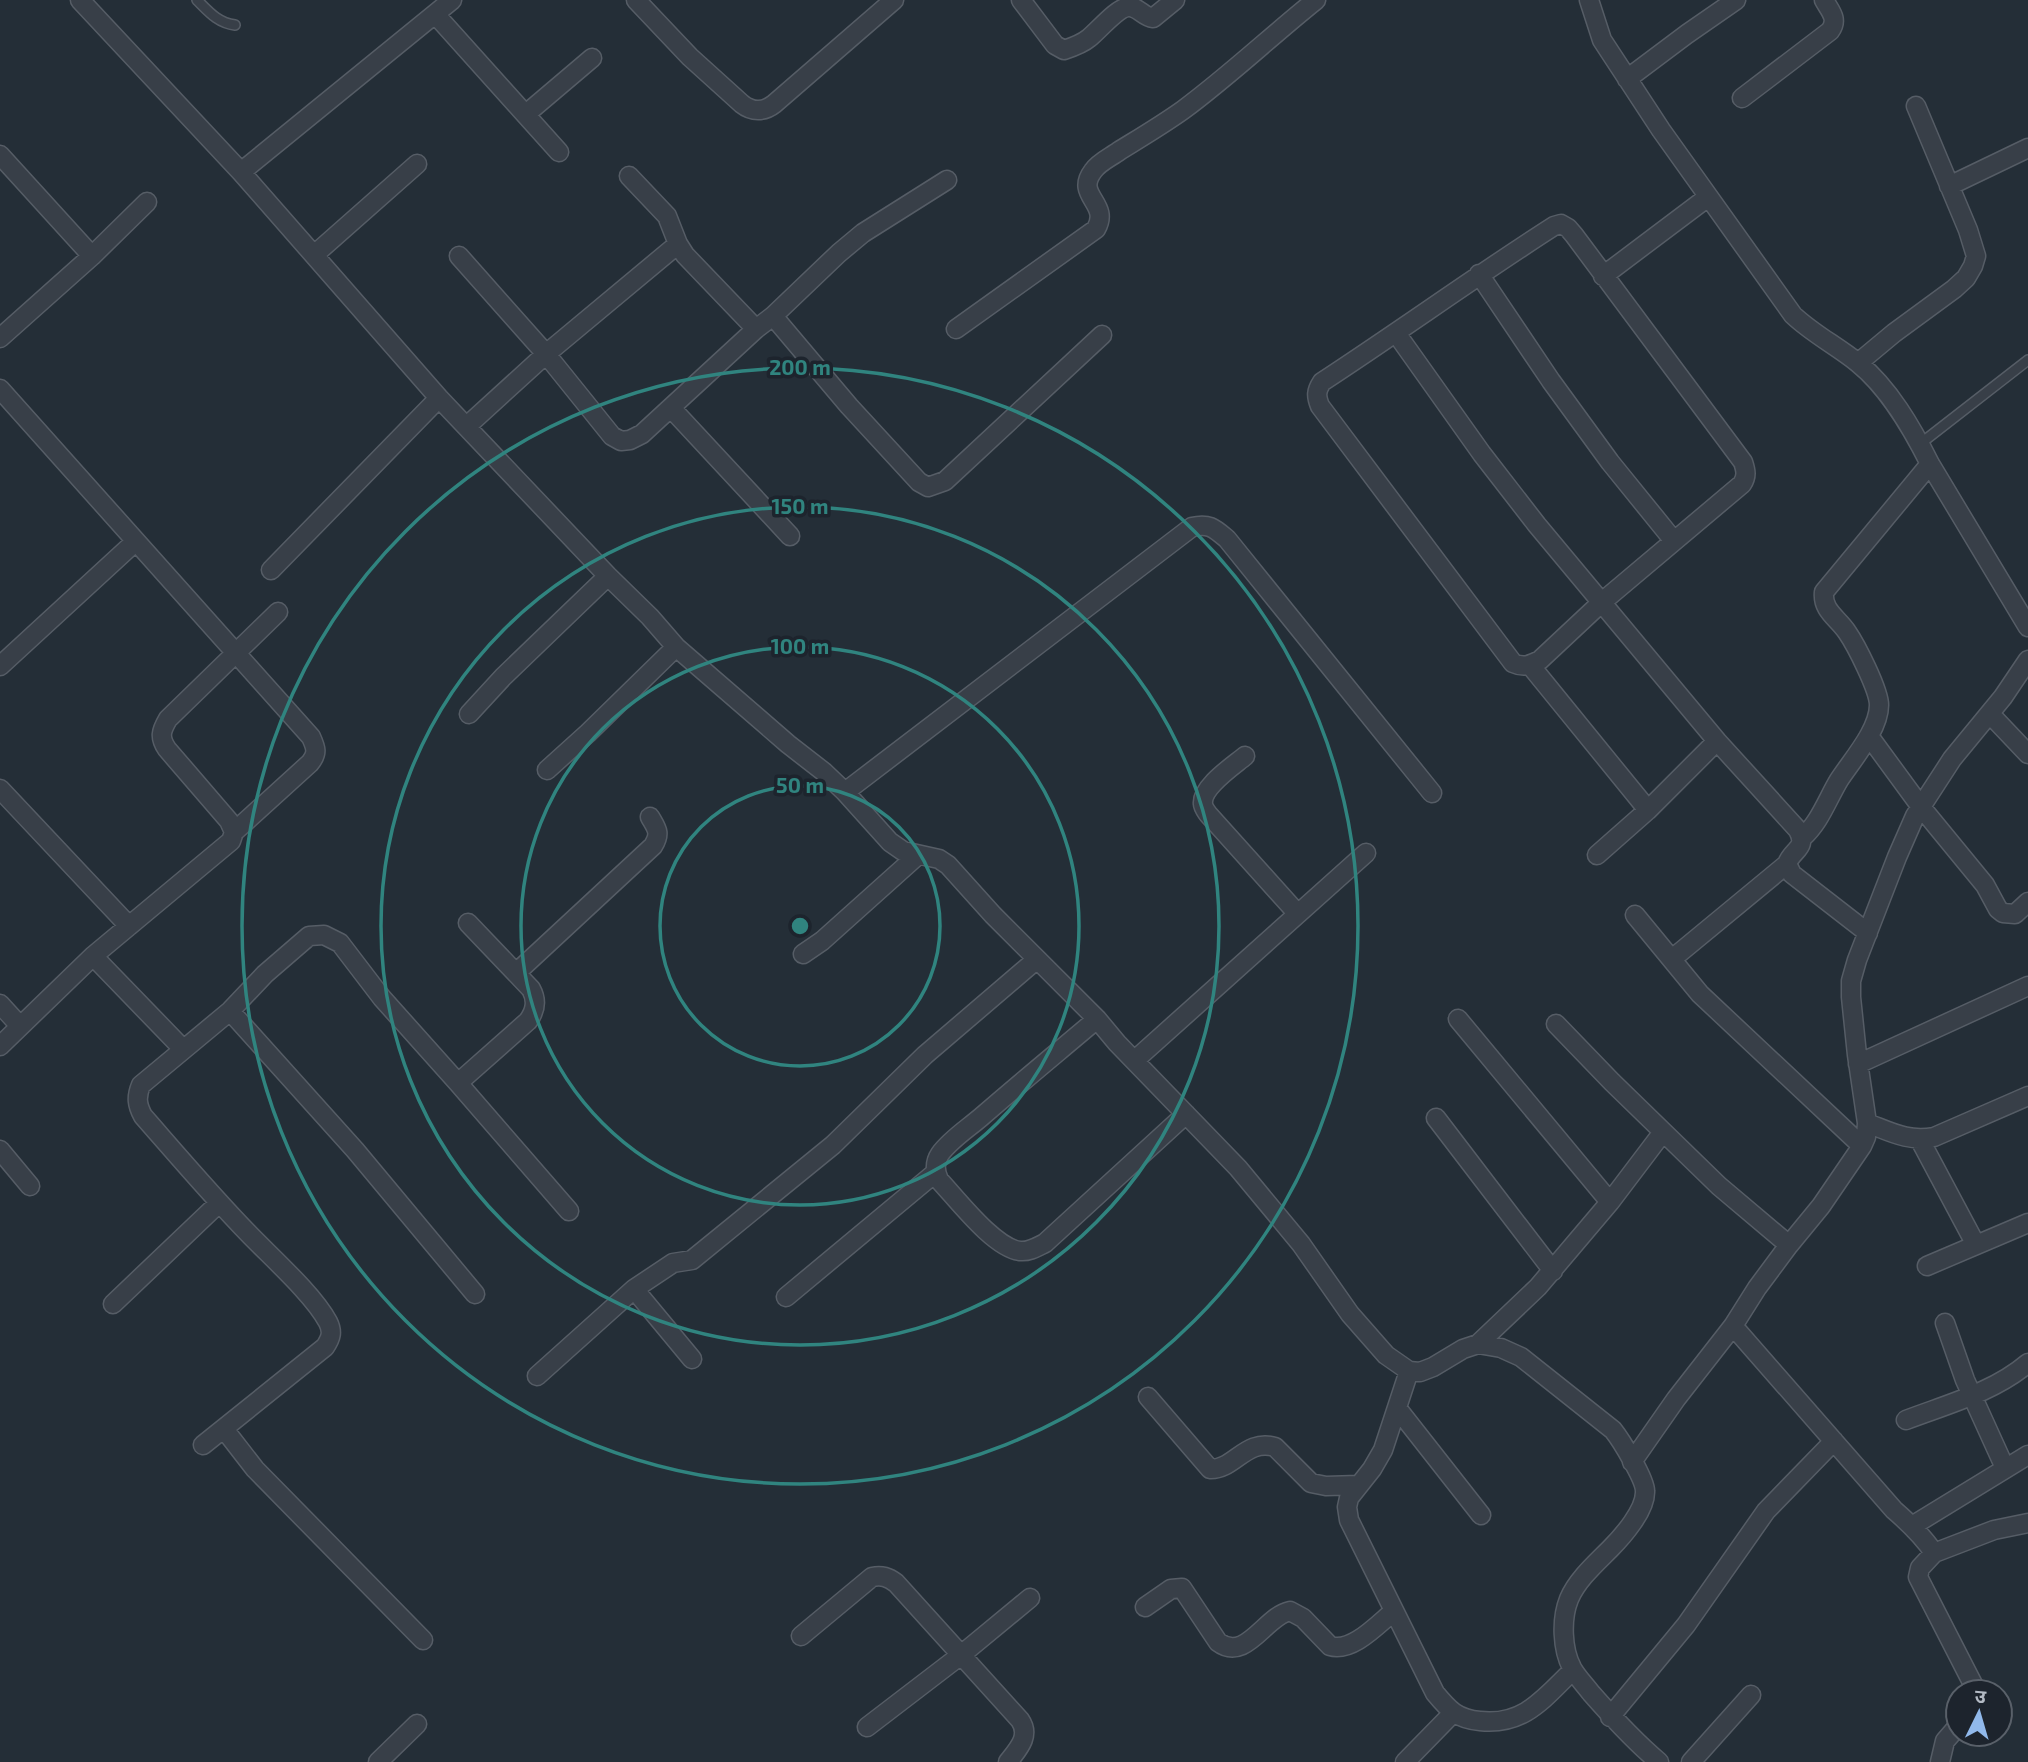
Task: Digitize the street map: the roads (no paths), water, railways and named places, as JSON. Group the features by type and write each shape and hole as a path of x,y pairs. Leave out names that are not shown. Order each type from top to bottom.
{"street":[{"path":"80,0 241,172 439,398 676,647 824,772 890,842 903,851 939,859 948,865 1036,960 1097,1019 1238,1168 1301,1244 1350,1314 1379,1348 1409,1371 1420,1372 1433,1367 1463,1349 1478,1344 1553,1271 1663,1132"},
{"path":"241,172 452,0"},
{"path":"636,0 690,57 750,110 769,108 894,0"},
{"path":"1021,0 1055,45 1064,50 1086,40 1121,10 1135,8 1146,17 1153,18 1175,0"},
{"path":"956,329 1096,229 1101,221 1101,211 1088,191 1089,180 1094,170 1106,159 1181,111 1316,0"},
{"path":"1589,0 1602,40 1627,79 1707,197 1793,315 1809,331 1858,363 1881,387 1920,444 2028,627"},
{"path":"1627,79 1736,0"},
{"path":"1742,98 1830,31 1835,25 1835,19 1824,0"},
{"path":"435,14 559,152"},
{"path":"526,114 592,58"},
{"path":"1858,363 1954,289 1966,278 1976,256 1916,106"},
{"path":"1950,186 2028,148"},
{"path":"0,155 92,256"},
{"path":"314,255 416,164"},
{"path":"629,176 667,216 685,254 756,329"},
{"path":"459,256 546,354 612,436 621,441 629,440 642,434 863,233 947,180"},
{"path":"1603,276 1707,197"},
{"path":"0,338 92,256 147,202"},
{"path":"1561,224 1574,235 1603,276 1743,462 1746,478 1601,602 1540,660 1521,667 1513,663 1320,406 1316,397 1317,389 1322,382 1396,334 1479,274 1561,224"},
{"path":"467,426 546,354 678,244"},
{"path":"1479,274 1610,462 1674,541"},
{"path":"773,316 849,405 919,482 928,487 945,481 1102,335"},
{"path":"1396,334 1536,525 1802,838 1801,845 1787,864 1672,959"},
{"path":"0,389 311,737 317,749 315,756 300,774 234,832 225,848 93,956 0,1046"},
{"path":"271,570 439,398"},
{"path":"671,408 790,536"},
{"path":"1802,838 1819,819 1839,781 1869,736 1879,704 1861,658 1846,630 1823,601 1824,592 1930,464"},
{"path":"845,792 1192,527 1202,525 1210,527 1227,539 1432,793"},
{"path":"0,666 136,541"},
{"path":"470,714 503,677 608,576"},
{"path":"234,832 229,821 167,749 161,734 168,719 278,612"},
{"path":"547,770 676,647"},
{"path":"1632,1462 1676,1399 1733,1326 1757,1288 1821,1206 1862,1146 1867,1123 1851,997 1851,981 1857,960 1897,857 1921,807 1952,759 1990,714 2028,660"},
{"path":"1530,665 1647,810"},
{"path":"1990,714 2028,754"},
{"path":"1869,736 1921,807 1984,885 1998,909 2003,913 2015,914 2028,902"},
{"path":"1597,855 1717,741"},
{"path":"1245,756 1210,786 1205,793 1203,806 1297,913"},
{"path":"0,789 129,926"},
{"path":"516,973 653,846 658,838 650,817"},
{"path":"1135,1060 1366,853"},
{"path":"803,954 822,941 918,855"},
{"path":"1787,864 1797,880 1868,933"},
{"path":"1635,915 1700,994 1862,1146"},
{"path":"458,1083 528,1021 536,1003 535,996 516,973 468,923"},
{"path":"203,1445 325,1347 331,1339 331,1332 324,1316 306,1293 219,1203 143,1116 137,1100 141,1085 230,1011 265,974 309,936 324,935 340,943 382,998 569,1211"},
{"path":"93,956 183,1049"},
{"path":"537,1376 634,1289 673,1264 691,1260 833,1144 925,1055 1036,960"},
{"path":"1858,1064 2028,986"},
{"path":"0,1004 20,1026"},
{"path":"230,1011 355,1150 475,1294"},
{"path":"1097,1019 948,1144 938,1156 935,1166 939,1180 994,1239 1019,1251 1033,1250 1186,1114"},
{"path":"1458,1019 1610,1202"},
{"path":"1556,1024 1719,1186 1789,1245"},
{"path":"1867,1123 1908,1139 1920,1140 1934,1137 2028,1096"},
{"path":"1436,1118 1553,1271"},
{"path":"1920,1140 1976,1245"},
{"path":"0,1150 30,1186"},
{"path":"786,1297 936,1173"},
{"path":"113,1304 219,1203"},
{"path":"1927,1266 2028,1223"},
{"path":"634,1289 692,1359"},
{"path":"1945,1323 1972,1395 2005,1468"},
{"path":"1733,1326 1934,1553"},
{"path":"1478,1344 1509,1350 1521,1357 1613,1430 1646,1488 1644,1501 1629,1528 1574,1590 1568,1601 1564,1634 1568,1659 1573,1670 1610,1717 1659,1762"},
{"path":"1906,1419 2006,1380 2028,1363"},
{"path":"1409,1371 1383,1450 1347,1503 1349,1520 1435,1693 1452,1713 1472,1720 1507,1721 1520,1716 1538,1703 1573,1670"},
{"path":"1148,1397 1210,1469 1219,1468 1256,1446 1269,1446 1275,1447 1311,1483 1326,1486 1358,1485"},
{"path":"1397,1408 1481,1515"},
{"path":"224,1429 255,1469 423,1640"},
{"path":"1610,1717 1686,1625 1766,1511 1834,1441"},
{"path":"1912,1526 2028,1455"},
{"path":"1970,1678 1918,1577 1920,1568 1934,1553 1994,1530 2028,1523"},
{"path":"802,1636 872,1577 883,1576 896,1583 1024,1726 1025,1733 1020,1747 1008,1762"},
{"path":"1145,1607 1171,1589 1182,1588 1218,1642 1224,1647 1232,1648 1247,1643 1280,1615 1290,1611 1303,1618 1330,1646 1348,1647 1394,1611"},
{"path":"867,1727 1030,1598"},
{"path":"1691,1762 1751,1695"},
{"path":"1405,1762 1452,1713"},
{"path":"378,1762 417,1724"}],"lane":[{"path":"197,0 222,22 236,24"},
{"path":"1920,444 2028,360"}]}
